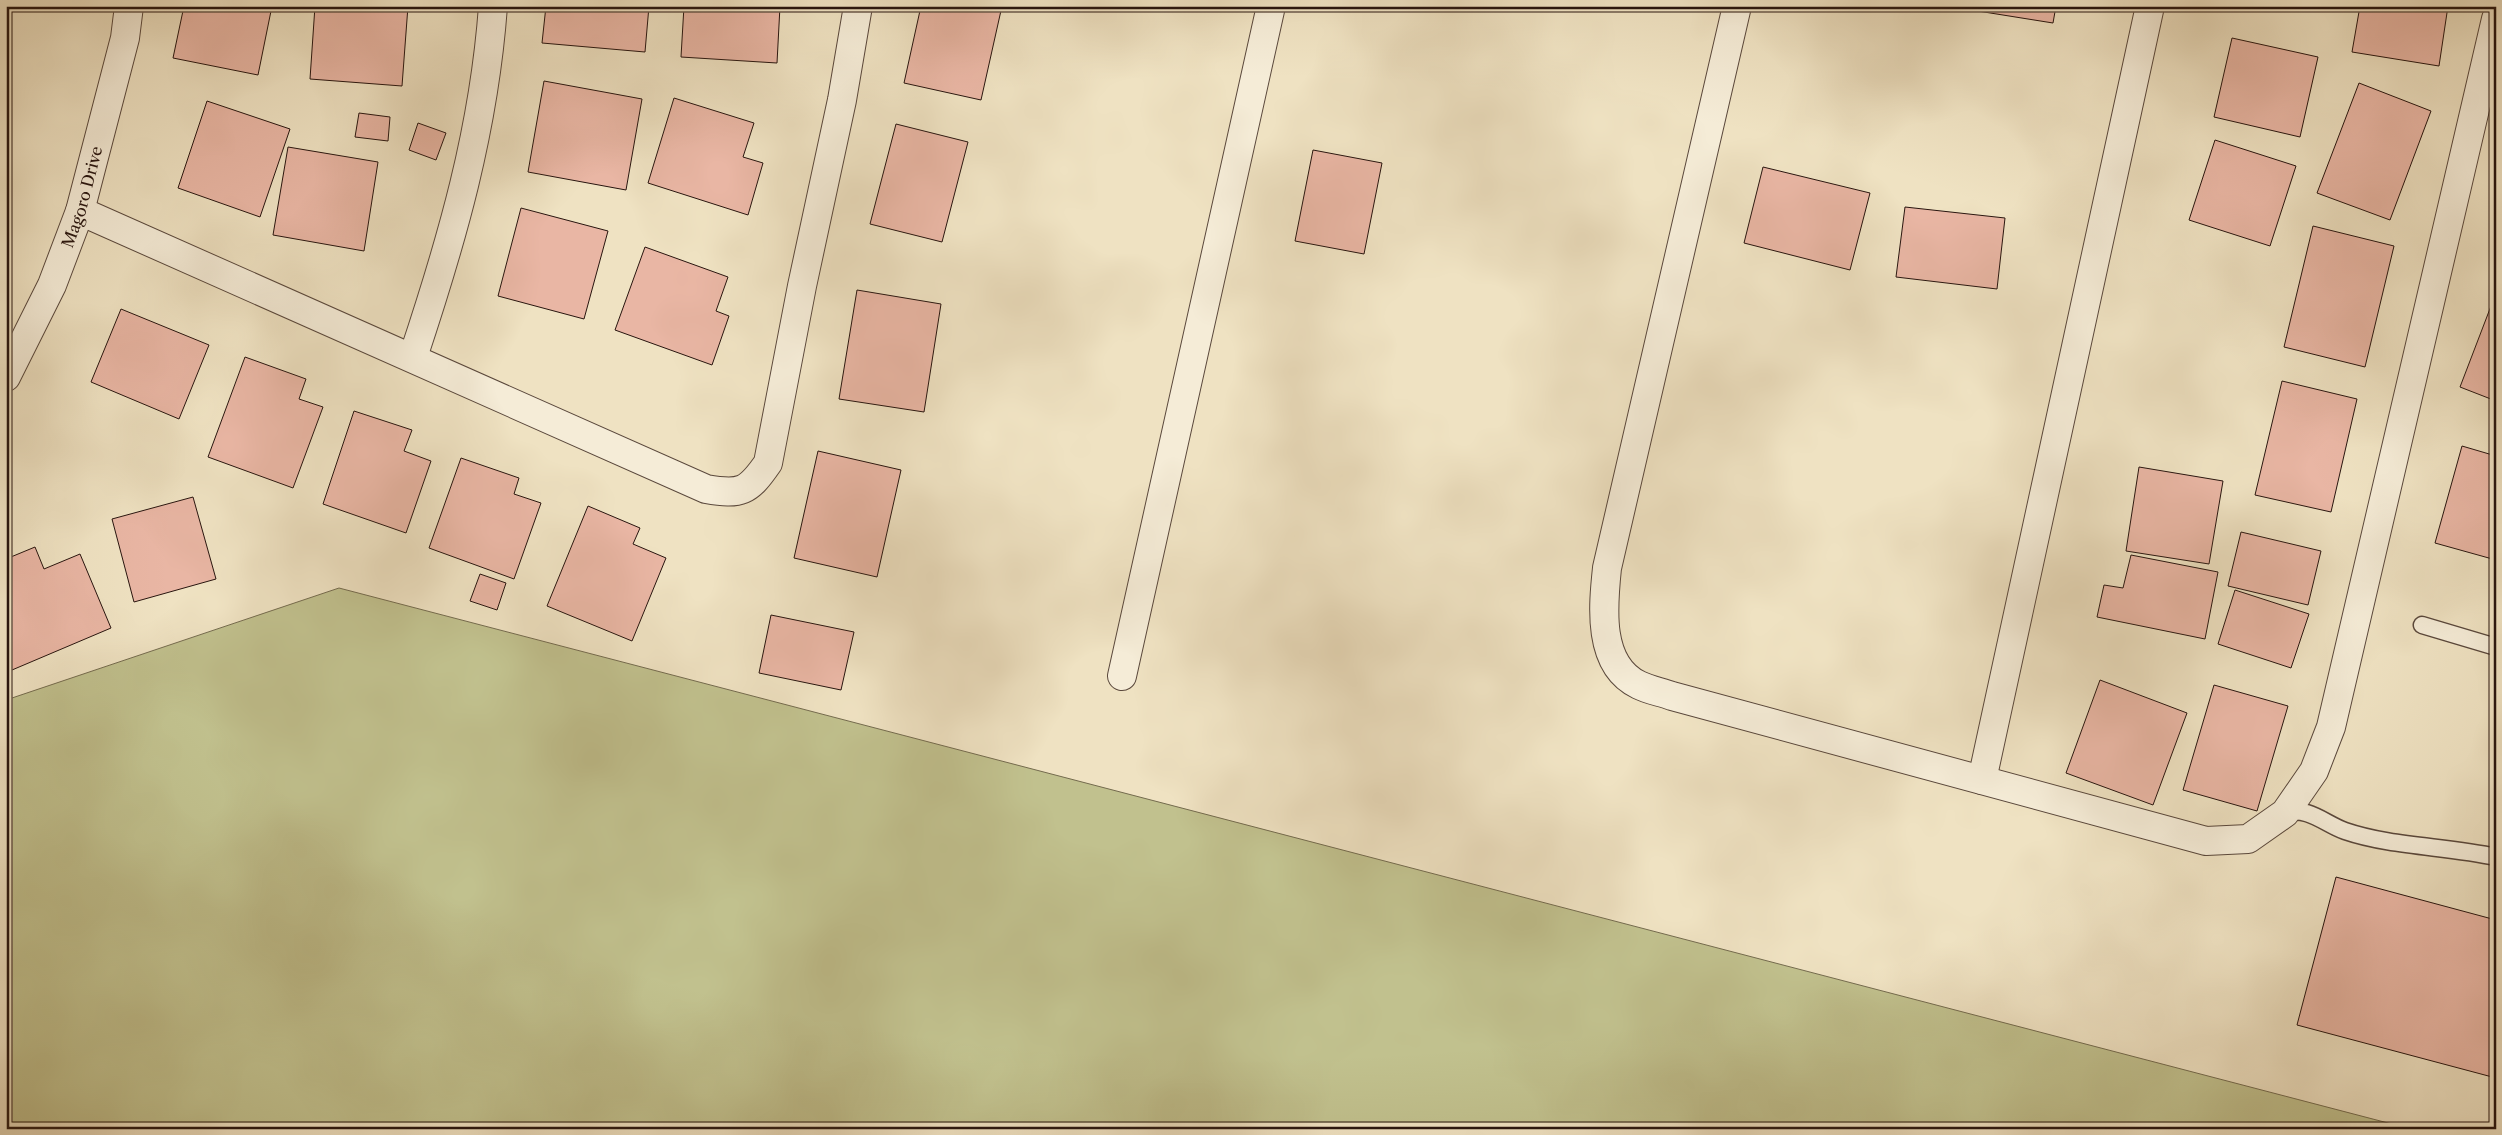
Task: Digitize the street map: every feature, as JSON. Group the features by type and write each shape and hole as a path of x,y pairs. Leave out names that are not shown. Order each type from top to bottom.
{"street":[{"name":"Magoro Drive","path":"6,377 52,286 80,211 125,38 129,6"},
{"path":"413,357 447,255 467,180 488,65 493,6"},
{"path":"80,211 413,357 706,489 728,493 752,485 768,464 802,286 842,100 858,6"},
{"path":"1122,676 1271,6"},
{"path":"1737,6 1606,568 1603,611 1606,637 1617,666 1637,684 1682,699 2206,841 2248,839 2285,813 2314,771 2331,727 2496,18"},
{"path":"1982,780 2150,6"}],"lane":[{"path":"2422,625 2496,647"},
{"path":"2285,813 2299,810 2345,831 2405,843 2468,851 2496,857"}],"green space":[{"path":"339,588 2411,1129 6,1129 6,700"}],"building":[{"path":"184,6 272,6 258,75 173,58"},
{"path":"315,6 408,6 402,86 310,79"},
{"path":"546,6 649,6 645,52 542,43"},
{"path":"684,6 780,6 777,63 681,57"},
{"path":"921,6 1002,6 981,100 904,83"},
{"path":"1960,6 2056,6 2053,23 1959,8"},
{"path":"2360,6 2448,6 2439,66 2352,52"},
{"path":"2232,38 2318,57 2300,137 2214,117"},
{"path":"544,81 642,99 626,190 528,172"},
{"path":"2359,83 2431,111 2390,220 2317,193"},
{"path":"674,98 754,123 743,157 763,163 748,215 648,183"},
{"path":"207,101 290,129 260,217 178,188"},
{"path":"359,113 390,117 388,141 355,137"},
{"path":"418,123 446,133 436,160 409,150"},
{"path":"896,124 968,142 942,242 870,224"},
{"path":"2215,140 2296,166 2270,246 2189,220"},
{"path":"288,147 378,162 364,251 273,235"},
{"path":"1313,150 1382,163 1364,254 1295,241"},
{"path":"1763,167 1870,193 1850,270 1744,243"},
{"path":"1905,207 2005,218 1997,289 1896,277"},
{"path":"521,208 608,231 584,319 498,296"},
{"path":"2313,226 2394,246 2365,367 2284,347"},
{"path":"645,247 728,277 716,311 729,316 712,365 615,330"},
{"path":"857,290 941,304 924,412 839,399"},
{"path":"2496,293 2496,401 2460,387"},
{"path":"121,309 209,345 179,419 91,382"},
{"path":"245,357 306,379 299,399 323,407 293,488 208,457"},
{"path":"2282,381 2357,399 2331,512 2255,495"},
{"path":"354,411 412,430 404,451 431,461 406,533 323,504"},
{"path":"2462,446 2496,456 2496,560 2435,543"},
{"path":"818,451 901,470 877,577 794,558"},
{"path":"461,458 519,478 514,494 541,503 514,579 429,548"},
{"path":"2139,467 2223,481 2209,564 2126,551"},
{"path":"193,497 216,579 134,602 112,519"},
{"path":"588,506 640,528 633,544 666,558 632,641 547,606"},
{"path":"2241,532 2321,551 2308,605 2228,586"},
{"path":"35,547 44,569 80,554 111,628 12,670 6,657 6,559"},
{"path":"2131,555 2218,572 2205,639 2097,617 2104,585 2123,588"},
{"path":"480,574 506,583 497,610 470,601"},
{"path":"2235,590 2309,614 2291,668 2218,644"},
{"path":"771,615 854,632 841,690 759,673"},
{"path":"2100,680 2187,713 2153,805 2066,773"},
{"path":"2214,685 2288,706 2257,811 2183,790"},
{"path":"2336,877 2496,920 2496,1078 2297,1025"}]}
